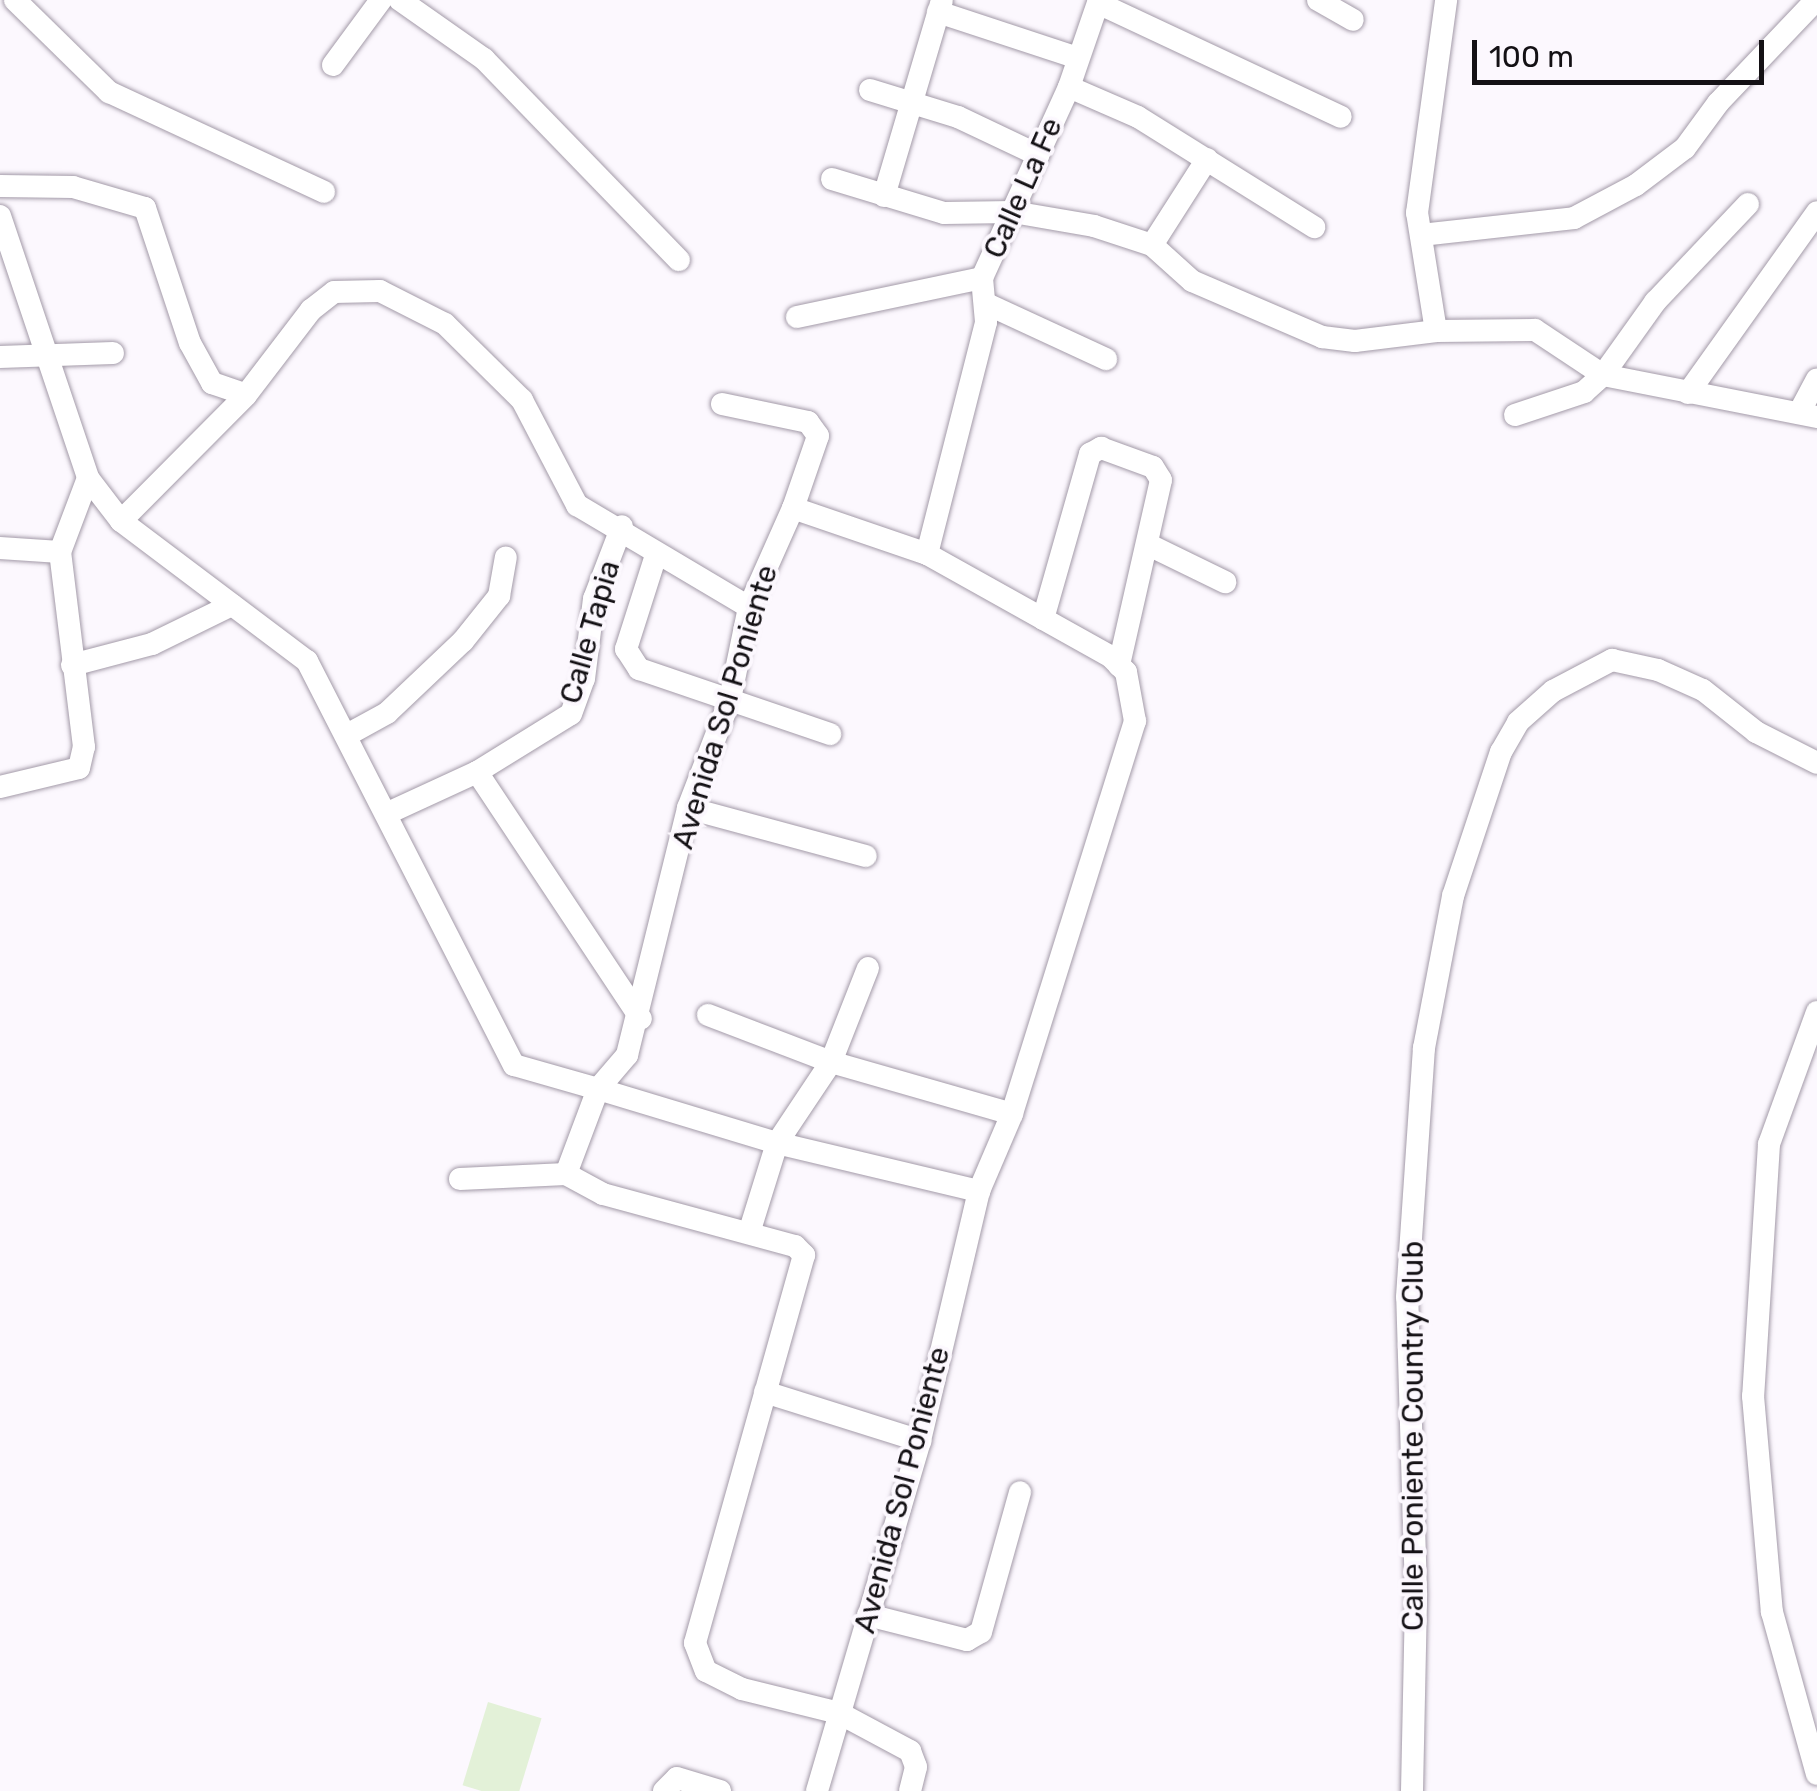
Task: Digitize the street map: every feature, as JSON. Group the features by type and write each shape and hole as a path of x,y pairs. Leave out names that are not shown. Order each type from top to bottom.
{"street":[{"path":"15,0 109,92 324,192"},
{"path":"333,65 381,0"},
{"path":"400,0 484,60 679,260"},
{"path":"1318,0 1353,20"},
{"path":"1436,331 1417,213 1446,0"},
{"path":"1421,235 1574,218 1636,185 1685,148 1718,103 1816,0"},
{"path":"1098,2 1341,118"},
{"name":"Calle La Fe","path":"927,554 989,304 982,278 1068,87 1098,2"},
{"path":"884,196 940,6 1078,58"},
{"path":"1068,87 1207,159 1314,227"},
{"path":"870,90 912,102 1038,154"},
{"path":"1152,245 1207,159"},
{"path":"832,179 944,213 1013,212 1094,226 1152,245 1192,280 1322,337 1393,340 1436,331 1535,330 1603,375 1808,416 1817,379"},
{"path":"0,186 74,188 145,208 190,343 212,382 246,395"},
{"path":"1515,414 1584,392 1603,375 1656,302 1748,204"},
{"path":"1688,394 1817,212"},
{"path":"0,216 88,478 121,520 307,661 514,1065 777,1143 979,1191"},
{"path":"796,317 982,278"},
{"path":"121,520 246,395 312,310 334,292 380,291 445,324 522,400 578,506 622,526 656,555 749,607"},
{"path":"989,304 1106,359"},
{"path":"0,357 113,353"},
{"name":"Avenida Sol Poniente","path":"566,1174 598,1090 628,1055 641,1018 688,808 730,699 749,607 793,508 818,436 808,422 722,404"},
{"path":"793,508 927,554 1119,665 1148,545 1160,472 1095,449 1042,619"},
{"path":"0,787 79,768 84,746 60,552 88,478"},
{"name":"Calle Tapia","path":"388,813 477,772 571,714 584,680 594,599 622,526"},
{"path":"1148,545 1225,582"},
{"path":"0,548 60,552"},
{"path":"656,555 626,649 639,669 830,734"},
{"path":"347,735 387,713 463,641 499,596 506,558"},
{"path":"72,665 152,644 232,605"},
{"name":"Calle Poniente Country Club","path":"1412,1791 1416,1593 1407,1297 1424,1048 1452,896 1501,752 1518,722 1553,691 1612,660 1658,670 1703,690 1756,732 1817,763"},
{"name":"Avenida Sol Poniente","path":"816,1791 920,1441 979,1191 1012,1114 1135,720 1133,694 1119,665"},
{"path":"477,772 641,1018"},
{"path":"688,808 866,856"},
{"path":"749,1234 777,1143 831,1062 868,968"},
{"path":"1817,1012 1769,1144 1752,1396 1772,1612 1817,1774"},
{"path":"708,1015 831,1062 1012,1114"},
{"path":"460,1180 566,1174 603,1194 795,1246 804,1255 696,1644 706,1671 742,1689 838,1714 910,1751 916,1767 910,1791"},
{"path":"765,1392 920,1441"},
{"path":"868,1615 966,1640 981,1632 1020,1492"},
{"path":"664,1791 677,1778 720,1791"}],"green space":[{"path":"488,1702 542,1718 519,1791 482,1791 463,1785"}]}
